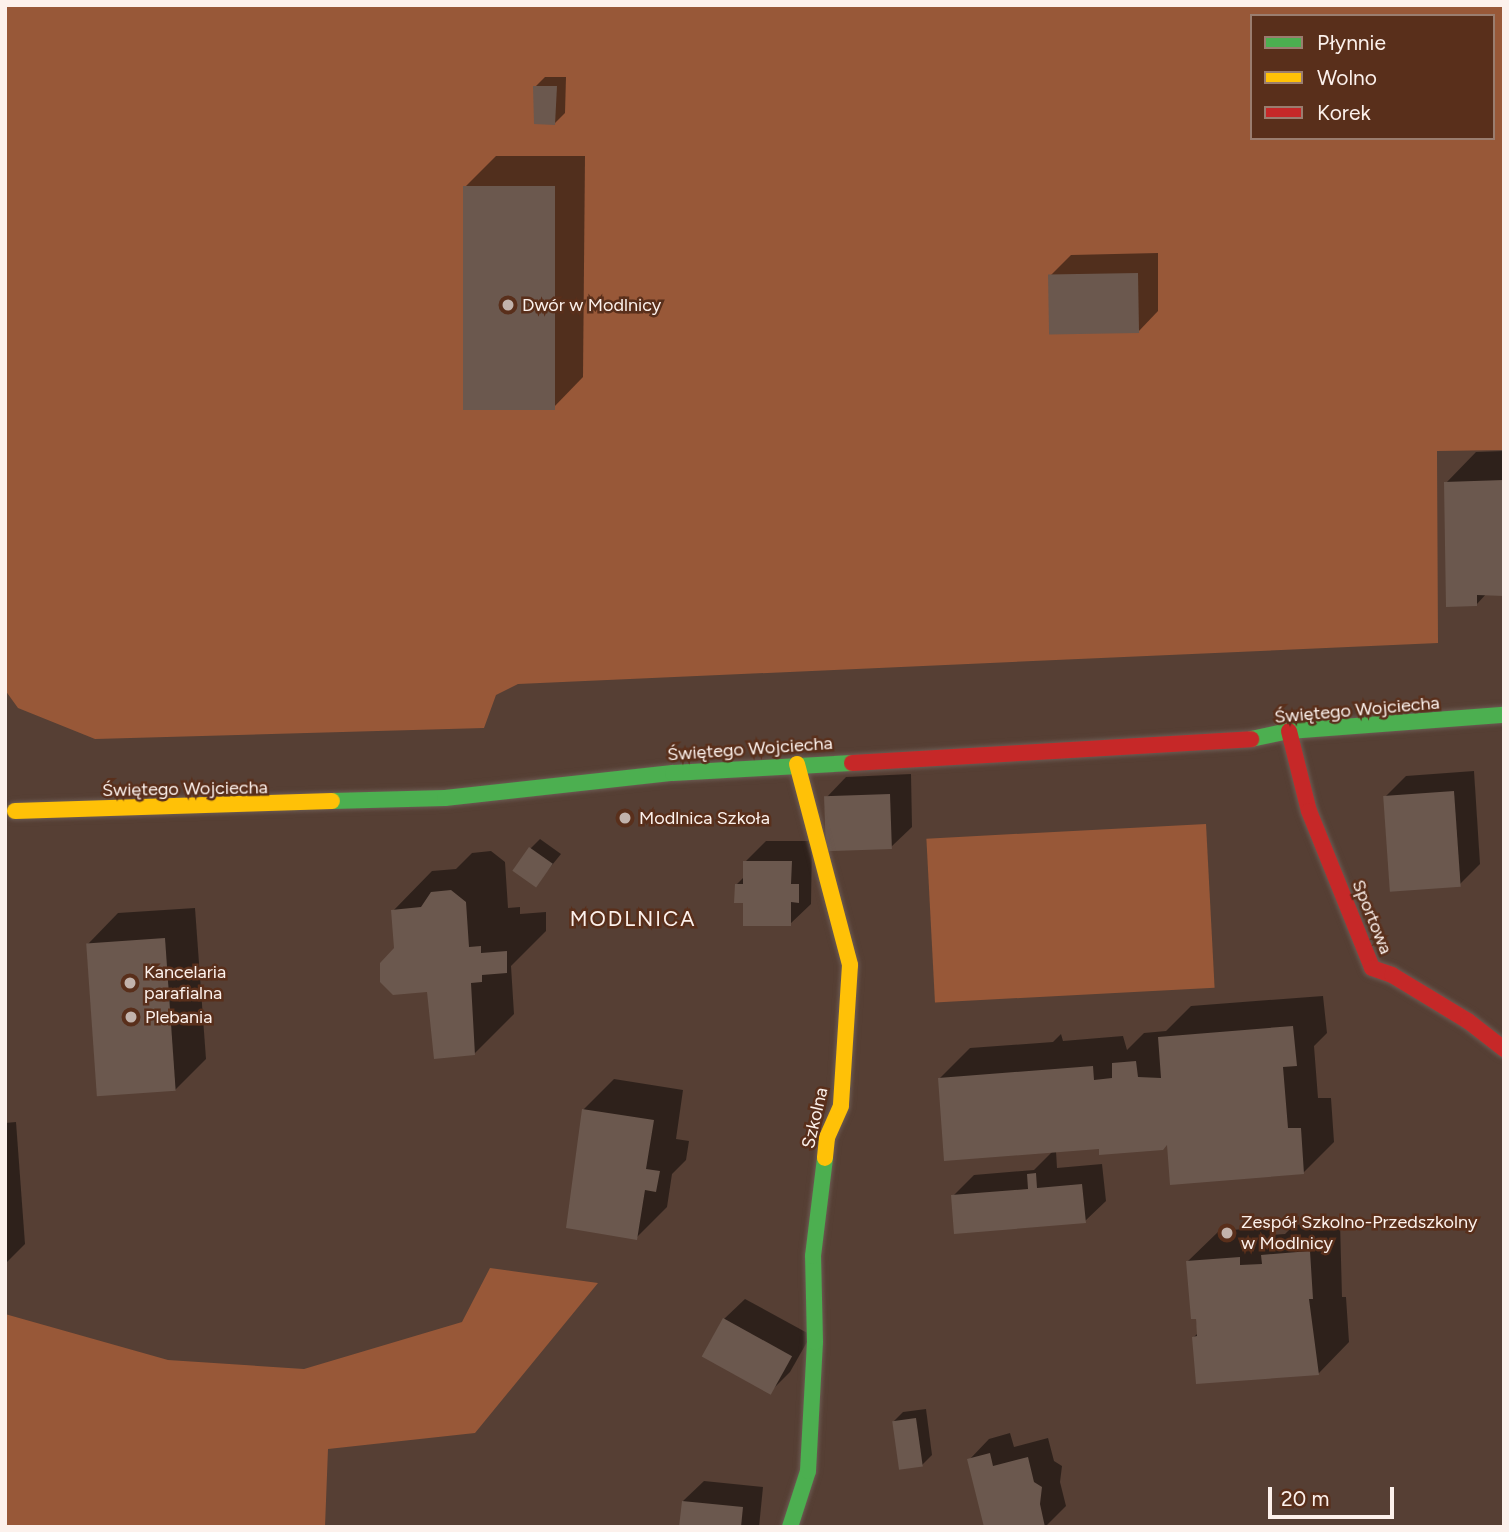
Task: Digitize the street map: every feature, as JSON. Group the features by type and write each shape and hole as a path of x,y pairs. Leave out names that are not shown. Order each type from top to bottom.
{"street":[{"name":"Świętego Wojciecha","path":"5,797 10,816 445,798 621,777 797,764 1237,742 1289,732 1504,715"},
{"name":"Sportowa","path":"1289,732 1309,811 1372,968 1392,975 1468,1021 1500,1042 1504,1049"},
{"name":"Szkolna","path":"790,1527 807,1471 815,1342 813,1256 828,1138 841,1106 850,965 797,764"}],"shaded area":[{"path":"5,5 1504,5 1504,450 1437,451 1438,643 518,684 496,695 484,728 95,739 18,708 5,690"},
{"path":"1206,824 1215,988 935,1002 926,839"},
{"path":"490,1268 598,1283 475,1433 328,1449 325,1527 5,1527 5,1314 168,1360 304,1369 462,1322"}],"building":[{"path":"533,86 557,86 555,125 534,124"},
{"name":"Dwór w Modlnicy","path":"463,186 555,186 555,410 463,410"},
{"path":"1138,273 1139,333 1049,335 1048,275"},
{"path":"1504,480 1504,596 1477,595 1477,606 1446,607 1444,482"},
{"path":"1454,791 1461,887 1390,892 1383,796"},
{"path":"890,794 892,849 826,851 824,796"},
{"path":"529,847 553,864 536,887 512,871"},
{"path":"743,861 792,861 791,884 799,884 799,903 791,902 791,926 743,926 743,903 734,903 735,884 743,884"},
{"path":"451,890 466,902 469,947 481,946 481,953 507,951 507,973 482,975 482,982 471,983 475,1055 434,1059 427,992 393,995 380,982 380,963 394,948 391,910 421,907 431,892"},
{"name":"Plebania","path":"165,938 176,1091 97,1096 86,944"},
{"path":"1293,1026 1297,1066 1283,1067 1288,1128 1301,1128 1304,1174 1170,1185 1167,1145 1163,1150 1099,1155 1099,1149 944,1161 938,1078 1093,1066 1094,1080 1112,1078 1112,1063 1136,1061 1138,1077 1161,1078 1158,1037"},
{"path":"582,1109 654,1120 646,1169 660,1171 656,1192 645,1190 637,1240 566,1228"},
{"path":"1036,1173 1037,1188 1082,1184 1086,1223 954,1234 951,1195 1028,1189 1027,1174"},
{"path":"1310,1251 1313,1299 1309,1299 1319,1375 1196,1384 1192,1337 1197,1336 1196,1319 1191,1319 1186,1261 1240,1257 1240,1265 1262,1264 1261,1255"},
{"path":"723,1318 792,1356 771,1395 702,1356"},
{"path":"916,1418 923,1467 899,1470 892,1421"},
{"path":"990,1453 993,1466 1028,1457 1034,1482 1042,1487 1040,1504 1045,1527 984,1527 967,1459"},
{"path":"682,1501 743,1507 741,1527 679,1527"}],"traffic: fast":[{"path":"1251,739 1289,731 1504,715"},
{"path":"332,801 445,798 673,773 852,763"},
{"path":"790,1527 808,1471 815,1342 813,1256 825,1158"}],"traffic: slow":[{"path":"797,764 850,965 841,1106 827,1138 825,1158"},
{"path":"15,811 332,801"}],"traffic: jam":[{"path":"1289,731 1309,811 1372,968 1392,975 1468,1021 1504,1049"},
{"path":"852,763 1251,739"}],"place":[{"name":"Dwór w Modlnicy","path":"508,305"},
{"name":"Modlnica Szkoła","path":"625,818"},
{"name":"Kancelaria parafialna","path":"130,983"},
{"name":"Plebania","path":"131,1017"},
{"name":"Zespół Szkolno-Przedszkolny w Modlnicy","path":"1227,1233"}],"district":[{"name":"MODLNICA","path":"633,919"}]}
